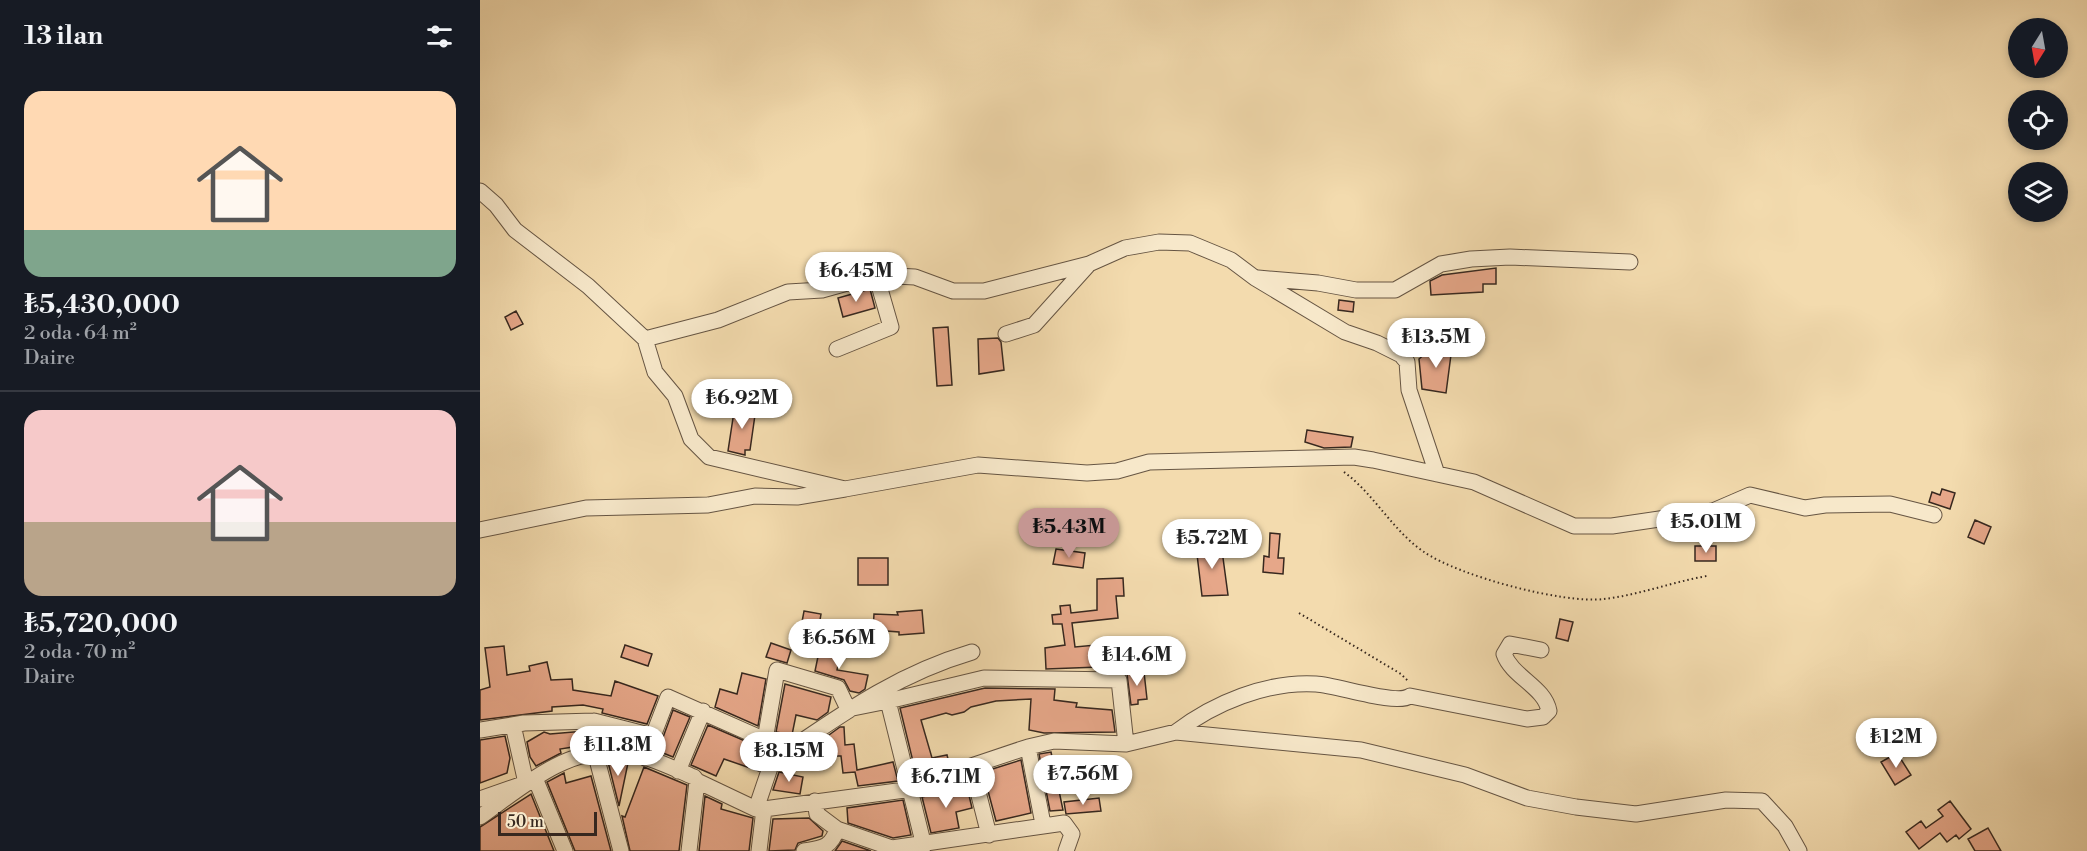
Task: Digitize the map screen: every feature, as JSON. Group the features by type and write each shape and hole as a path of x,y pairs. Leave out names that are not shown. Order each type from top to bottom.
{"street":[{"path":"480,191 496,205 515,230 588,286 645,339 655,372 675,396 691,440 709,457 845,489"},
{"path":"645,339 718,320 788,292 822,290 876,275 915,277 953,291 984,291 1089,264 1125,248 1159,242 1190,243 1232,260 1255,278 1345,332 1377,343 1401,356 1407,362 1409,390 1437,474"},
{"path":"1255,278 1318,283 1356,291 1395,290 1441,264 1471,259 1510,257 1630,262"},
{"path":"1006,334 1034,325 1089,264"},
{"path":"837,350 891,327 876,275"},
{"path":"480,530 586,508 708,505 755,496 797,497 978,465 1087,473 1117,471 1149,462 1354,457 1474,482 1574,526 1612,526 1713,511 1750,495 1805,508 1826,505 1890,504 1934,515"},
{"path":"1176,732 1198,715 1232,699 1291,685 1316,684 1390,698 1406,699 1410,696 1527,719 1544,717 1549,711 1546,702 1514,669 1504,654 1510,644 1541,650"},
{"path":"645,758 668,696 789,750 848,709 902,678 933,664 972,652"},
{"path":"759,851 760,809 772,742 777,670 838,688 848,709"},
{"path":"848,709 984,678 1119,681 1126,744"},
{"path":"888,701 912,789 924,846"},
{"path":"678,771 703,711"},
{"path":"480,730 513,725 594,721 652,736"},
{"path":"594,721 595,752 621,851"},
{"path":"513,725 531,781 565,851"},
{"path":"989,835 971,766 1054,741 1126,744 1176,732 1361,750 1466,775 1527,798 1576,807 1636,814 1726,801 1762,801 1785,826 1799,851"},
{"path":"1028,747 1043,824"},
{"path":"480,817 560,763 595,752 620,752 645,758 760,809 912,789 974,776"},
{"path":"480,799 531,781"},
{"path":"690,851 697,781"},
{"path":"815,801 817,814 837,829 892,848 924,846 1043,824 1064,823 1072,834 1066,851"},
{"path":"804,851 826,849 833,841 837,829"}],"path":[{"path":"1320,458 1364,487 1393,526 1423,552 1445,564 1486,580 1568,598 1601,600 1628,596 1707,576"},
{"path":"1299,613 1408,679 1410,696"}],"building":[{"path":"1496,268 1496,284 1483,284 1483,292 1431,295 1430,281 1442,275"},
{"path":"870,289 875,308 843,317 838,298"},
{"path":"1339,300 1354,302 1353,312 1338,310"},
{"path":"516,311 523,324 511,330 505,317"},
{"path":"948,327 952,385 937,386 933,328"},
{"path":"998,338 1001,342 1004,370 979,374 978,339"},
{"path":"1436,345 1452,347 1446,393 1422,389 1419,359 1427,352 1435,354"},
{"path":"735,405 756,408 750,450 745,450 745,455 728,451"},
{"path":"1307,430 1353,437 1351,447 1324,448 1305,442"},
{"path":"1942,489 1955,493 1950,509 1929,502 1932,492 1940,495"},
{"path":"1975,520 1991,527 1984,544 1968,537"},
{"path":"1270,533 1280,534 1278,558 1284,558 1283,574 1263,572 1264,556 1269,557"},
{"path":"1221,543 1228,595 1202,596 1196,546"},
{"path":"1695,546 1716,546 1716,561 1695,561"},
{"path":"1056,549 1085,553 1083,568 1053,564"},
{"path":"858,558 888,558 888,585 858,585"},
{"path":"1123,578 1124,596 1116,596 1118,618 1072,623 1075,647 1096,645 1099,667 1046,669 1045,648 1065,645 1062,624 1053,624 1052,615 1061,614 1060,606 1070,605 1071,613 1097,610 1097,579"},
{"path":"922,610 924,633 899,635 899,632 873,630 874,614 898,615 897,612"},
{"path":"804,611 821,614 819,626 802,622"},
{"path":"1560,619 1573,622 1568,641 1556,638"},
{"path":"771,643 791,650 787,663 766,657"},
{"path":"625,645 652,654 648,666 621,657"},
{"path":"504,646 507,675 530,671 529,666 547,662 551,680 572,679 573,690 611,696 615,681 658,696 647,724 602,713 603,709 583,705 552,707 552,711 480,720 480,690 490,687 485,648"},
{"path":"820,647 841,652 837,670 868,675 865,689 859,693 850,691 844,680 815,671"},
{"path":"1144,672 1147,699 1138,700 1138,704 1131,705 1127,674"},
{"path":"742,673 766,679 758,726 715,707 720,689 737,694"},
{"path":"785,684 831,697 828,712 817,720 796,715 792,735 776,732"},
{"path":"985,688 1055,689 1054,700 1077,703 1076,707 1112,710 1115,732 1044,733 1029,730 1031,699 996,701 971,707 964,712 952,715 946,713 921,720 932,758 947,755 951,771 917,778 900,708"},
{"path":"673,710 690,717 673,757 658,751"},
{"path":"708,725 766,750 759,771 724,759 716,776 691,765"},
{"path":"840,727 844,727 845,745 854,744 857,770 893,762 898,781 858,786 855,772 843,773 841,756 817,756 817,748 831,747 829,735"},
{"path":"585,731 585,745 560,749 561,753 536,766 530,757 527,742 544,732 550,734"},
{"path":"604,734 633,741 632,744 604,742"},
{"path":"505,736 510,758 507,773 480,783 480,740"},
{"path":"1051,752 1063,810 1050,811 1039,754"},
{"path":"1897,753 1911,775 1895,785 1881,762"},
{"path":"1021,760 1031,813 996,821 983,772"},
{"path":"608,762 628,763 619,806"},
{"path":"644,767 687,785 679,851 630,851 622,816 625,817"},
{"path":"779,772 803,777 800,794 773,790"},
{"path":"564,773 566,783 591,776 611,851 575,851 547,782"},
{"path":"967,787 972,808 956,812 959,828 931,833 922,797"},
{"path":"531,794 554,851 480,851 480,827"},
{"path":"705,796 722,804 721,809 753,818 749,851 699,851"},
{"path":"1099,798 1101,811 1066,814 1064,802"},
{"path":"903,800 911,835 893,838 848,823 847,808"},
{"path":"1950,801 1971,829 1959,839 1956,835 1947,842 1940,833 1919,849 1906,832 1921,821 1926,828 1943,816 1938,810"},
{"path":"809,818 823,831 822,836 798,843 795,850 769,851 773,819"},
{"path":"1988,828 2001,851 1975,851 1968,839"},
{"path":"842,841 871,851 835,851"}]}
